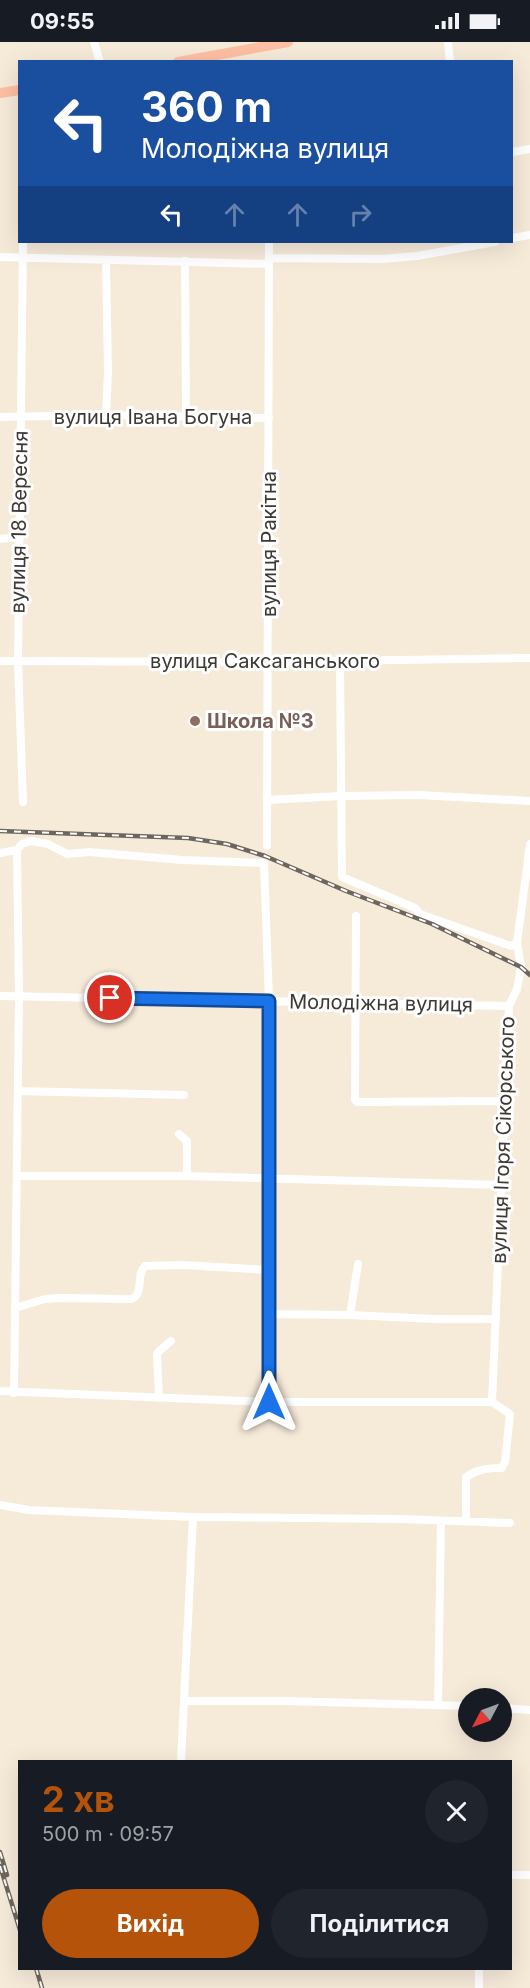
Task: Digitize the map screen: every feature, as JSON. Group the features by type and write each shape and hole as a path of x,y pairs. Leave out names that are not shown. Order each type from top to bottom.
{"main road":[{"path":"189,60 288,42"},
{"path":"0,93 18,90"}],"street":[{"path":"94,42 99,60"},
{"path":"448,42 450,60"},
{"path":"513,152 530,149"},
{"path":"513,238 530,235"},
{"name":"вулиця 18 Вересня","path":"23,243 18,661 23,802"},
{"name":"вулиця Ракітна","path":"267,846 269,243"},
{"path":"0,257 184,261 382,259 417,256 489,243"},
{"path":"106,260 108,373 106,415"},
{"path":"184,261 186,417"},
{"name":"вулиця Івана Богуна","path":"0,417 106,415 269,418"},
{"path":"0,539 20,537"},
{"name":"вулиця Саксаганського","path":"0,661 340,662 530,658"},
{"path":"340,662 342,877 415,908 420,914 502,943 512,945 517,943"},
{"path":"267,800 419,795 530,801"},
{"path":"0,853 17,850 22,844 31,841 48,844 67,854 89,852 182,860 264,863 269,1001 269,1402"},
{"name":"вулиця Ігоря Сікорського","path":"492,1402 509,1006 517,989 521,968 517,943 530,844"},
{"path":"14,1393 19,996 17,850"},
{"path":"356,916 355,1100 357,1102 505,1101"},
{"name":"Молодіжна вулиця","path":"0,996 509,1006"},
{"path":"18,1091 184,1095"},
{"path":"179,1134 189,1138 187,1176"},
{"path":"16,1176 187,1176 502,1185"},
{"path":"350,1315 358,1264"},
{"path":"15,1308 45,1299 132,1299 139,1293 141,1270 146,1266 183,1265 269,1270"},
{"path":"269,1314 350,1315 435,1320 496,1319"},
{"path":"159,1398 157,1355 171,1341"},
{"path":"0,1391 269,1402 492,1402 510,1414 505,1462 502,1468 487,1468 474,1472 466,1478 466,1521"},
{"path":"0,1505 29,1510 193,1517 510,1523"},
{"path":"181,1760 193,1517"},
{"path":"438,1705 441,1521"},
{"path":"184,1701 458,1706"},
{"path":"512,1709 530,1710"},
{"path":"512,1875 530,1875"},
{"path":"478,1970 478,1988"}],"railway":[{"path":"0,831 188,838 227,844 265,856 346,891 432,924 521,967 530,975"},
{"path":"0,1852 7,1875"},
{"path":"0,1866 18,1924"},
{"path":"37,1970 42,1988"}],"place":[{"name":"Школа №3","path":"195,721"}],"route":[{"path":"110,998 269,1001 269,1402"}]}
